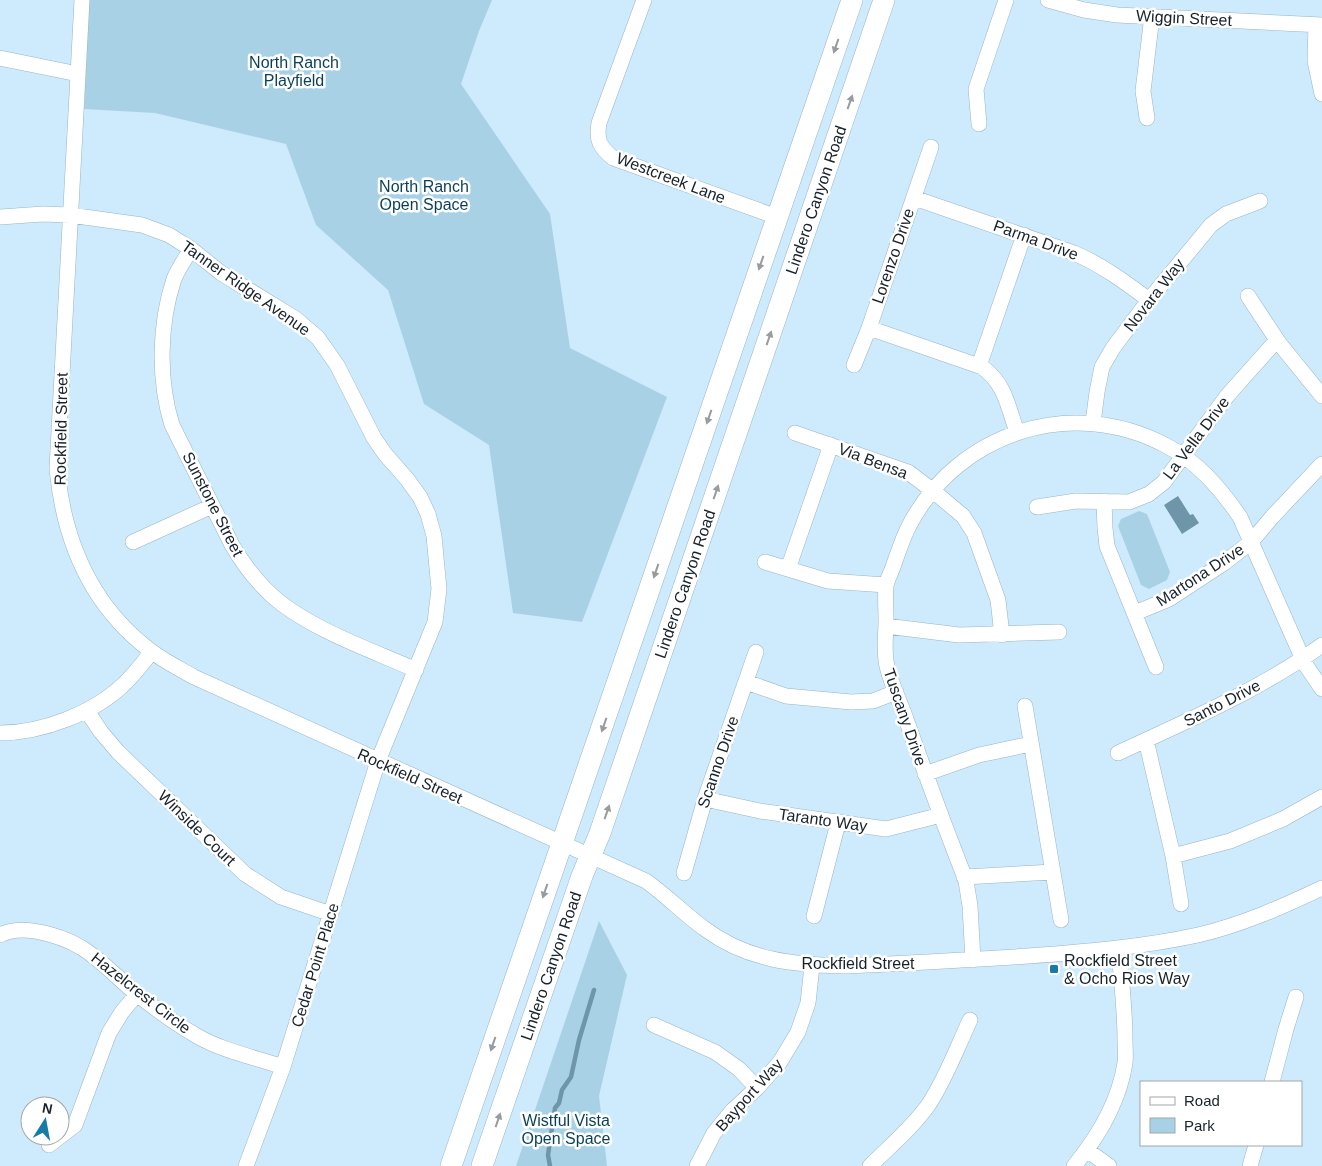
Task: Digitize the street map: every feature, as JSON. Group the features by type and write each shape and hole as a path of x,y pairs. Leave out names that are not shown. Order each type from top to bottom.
{"main road":[{"name":"Lindero Canyon Road","path":"452,1166 852,0"},
{"name":"Lindero Canyon Road","path":"482,1166 603,824 884,0"}],"street":[{"name":"Rockfield Street","path":"82,0 57,469 60,496 72,543 83,569 95,590 113,614 133,636 152,652 194,677 646,881 705,930 734,947 771,960 812,966 846,966 973,960 1118,948 1161,942 1208,932 1244,921 1322,888"},
{"name":"Westcreek Lane","path":"644,0 598,123 597,134 602,148 613,158 777,217"},
{"path":"979,124 976,89 1006,0"},
{"name":"Wiggin Street","path":"1048,0 1084,10 1117,15 1319,25"},
{"path":"1147,118 1143,91 1152,16"},
{"path":"1319,25 1315,61 1322,94"},
{"path":"0,58 78,74"},
{"name":"Lorenzo Drive","path":"854,365 869,328 931,146"},
{"name":"Parma Drive","path":"914,198 1074,253 1094,262 1149,300"},
{"name":"Novara Way","path":"1093,423 1102,367 1113,348 1149,300 1211,225 1226,214 1260,201"},
{"name":"Tanner Ridge Avenue","path":"0,217 43,214 70,215 142,225 169,235 191,249 221,273 296,319 318,338 337,365 374,438 420,497 428,514 434,536 439,589 435,622 378,761"},
{"path":"978,366 1024,236"},
{"name":"Sunstone Street","path":"191,249 175,277 166,305 162,386 172,425 232,545 243,563 260,584 281,603 316,625 416,670"},
{"path":"1248,296 1278,340 1322,396"},
{"path":"869,328 978,366 992,374 1001,387 1017,432"},
{"name":"La Vella Drive","path":"1037,507 1076,501 1129,502 1149,494 1164,482 1227,396 1278,340"},
{"name":"Tuscany Drive","path":"973,960 970,906 964,877 925,774 886,662 886,585 903,537 918,510 932,490 950,471 971,455 993,442 1017,432 1054,424 1093,423 1119,427 1142,434 1166,445 1207,475 1226,496 1240,517 1303,659 1322,689"},
{"name":"Via Bensa","path":"795,433 908,472 963,516 974,534 998,600 1002,635"},
{"path":"788,569 830,445"},
{"name":"Martona Drive","path":"1135,613 1169,599 1224,563 1251,542 1322,464"},
{"path":"1104,501 1107,546 1156,668"},
{"path":"133,542 212,506"},
{"path":"765,562 828,581 886,585"},
{"path":"886,626 959,635 1059,632"},
{"name":"Santo Drive","path":"1118,753 1231,701 1303,659 1322,645"},
{"path":"0,733 14,733 53,724 87,711 124,685 152,652"},
{"name":"Scanno Drive","path":"684,873 705,799 756,652"},
{"path":"746,682 786,696 851,702 873,701 896,692"},
{"path":"1025,706 1061,920"},
{"name":"Winside Court","path":"87,711 118,752 245,874 281,897 331,914"},
{"path":"1146,740 1173,856 1181,904"},
{"path":"925,774 979,756 1031,744"},
{"name":"Cedar Point Place","path":"246,1166 283,1067 378,761"},
{"path":"1173,856 1230,841 1284,819 1322,797"},
{"name":"Taranto Way","path":"705,799 760,811 886,829 941,815"},
{"path":"814,916 838,822"},
{"path":"964,877 1053,872"},
{"name":"Hazelcrest Circle","path":"0,936 8,931 34,930 75,944 91,954 136,994 198,1037 221,1047 283,1067"},
{"path":"1074,1166 1087,1150 1110,1111 1125,1063 1125,1018 1118,948"},
{"name":"Bayport Way","path":"697,1166 714,1133 732,1111 758,1088 780,1062 798,1032 808,1003 812,966"},
{"path":"70,1129 75,1125 106,1039 122,1012 136,994"},
{"path":"1272,1081 1296,997"},
{"path":"870,1166 914,1123 928,1106 941,1085 970,1020"},
{"path":"654,1025 715,1052 739,1068 758,1088"},
{"path":"1250,1166 1256,1146"},
{"path":"1087,1150 1109,1166"}],"green space":[{"name":"North Ranch Open Space","path":"89,0 492,0 461,84 550,214 570,348 667,397 582,622 513,613 489,445 424,404 388,290 316,225 286,144 155,113 84,109"},
{"path":"1139,511 1147,514 1170,572 1167,580 1149,589 1141,585 1118,526 1121,519"},
{"name":"Wistful Vista Open Space","path":"599,921 627,975 599,1096 607,1166 516,1166"}],"shaded area":[{"path":"1178,496 1190,515 1193,514 1199,523 1182,534 1164,505"}],"waterway":[{"path":"550,1166 548,1155 555,1108 559,1103 562,1090 571,1077 579,1040 594,990"}],"place":[{"name":"Rockfield Street & Ocho Rios Way","path":"1054,969"}],"park label":[{"name":"North Ranch Playfield","path":"294,71"}]}
